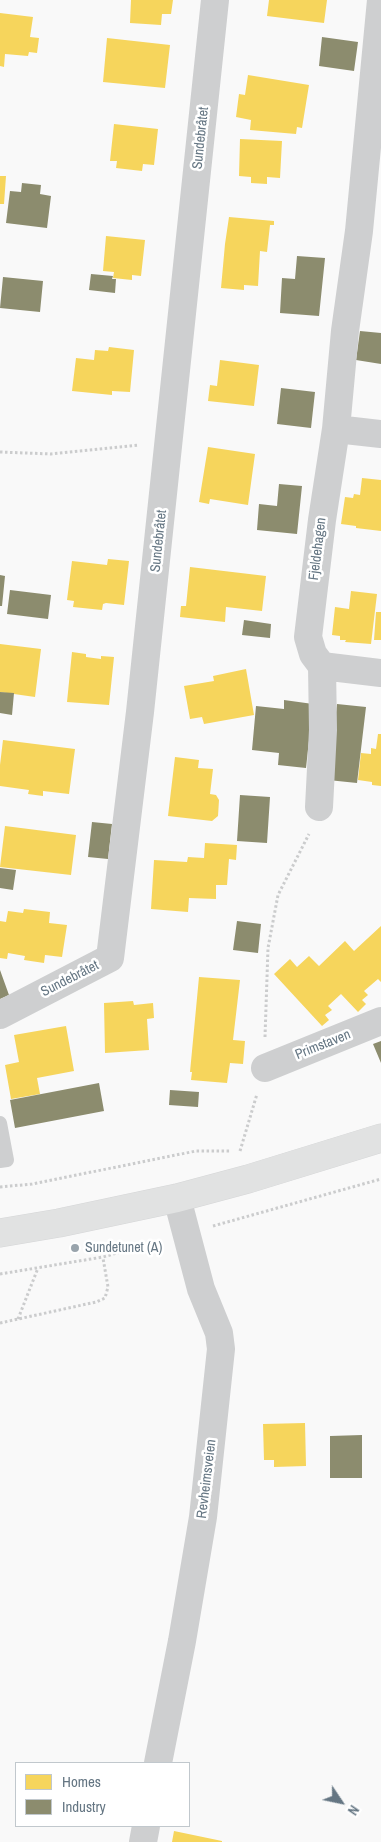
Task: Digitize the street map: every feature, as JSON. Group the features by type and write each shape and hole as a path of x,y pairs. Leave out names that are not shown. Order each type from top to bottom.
{"main road":[{"path":"0,1233 59,1223 177,1198 248,1179 381,1138"}],"street":[{"name":"Sundebråtet","path":"0,1015 110,958 140,712 215,0"},
{"name":"Fjeldehagen","path":"320,807 323,730 322,666 313,654 308,637 322,520 336,428 345,331 370,232 380,11"},
{"path":"336,428 381,434"},
{"path":"322,666 381,673"},
{"name":"Primstaven","path":"265,1068 381,1021"},
{"name":"Revheimsveien","path":"158,1762 182,1641 203,1517 221,1349 219,1333 201,1289 177,1198"},
{"path":"143,1842 146,1827"}],"lane":[{"path":"0,1123 7,1160 0,1161"}],"path":[{"path":"0,452 52,454 169,442"},
{"path":"240,1151 265,1068 268,948 278,895 307,840 320,807"},
{"path":"0,1187 32,1184 196,1151 247,1151"},
{"path":"0,1323 96,1302 105,1298 108,1287 103,1258"},
{"path":"18,1320 38,1268"}],"building: Homes":[{"path":"131,0 173,0 171,14 162,14 161,25 130,23"},
{"path":"269,0 327,0 324,23 267,16"},
{"path":"0,13 33,17 30,37 39,38 37,53 29,52 28,56 5,54 4,67 0,66"},
{"path":"107,38 170,45 165,88 103,82"},
{"path":"248,75 309,85 302,128 297,127 296,134 250,130 251,120 236,117 239,94 245,95"},
{"path":"114,124 158,129 154,165 143,164 142,171 116,168 117,161 110,161"},
{"path":"240,139 282,141 280,178 267,177 267,184 251,183 251,177 239,176"},
{"path":"0,176 6,176 4,204 0,204"},
{"path":"229,217 274,221 274,225 270,225 267,252 260,251 258,286 244,285 244,290 221,288"},
{"path":"106,236 145,240 141,276 132,275 132,280 113,278 114,272 103,271"},
{"path":"109,347 134,350 130,392 112,391 112,395 72,391 76,358 94,360 95,350 108,351"},
{"path":"220,360 259,365 254,406 208,401 210,385 217,386"},
{"path":"208,447 255,454 248,505 210,499 209,504 199,502"},
{"path":"362,478 381,480 381,531 341,524 345,497 353,498 354,494 360,495"},
{"path":"108,559 129,561 124,605 106,603 103,604 102,610 73,607 74,601 67,600 72,561 107,565"},
{"path":"190,567 266,576 262,611 226,607 225,622 180,617 181,606 186,606"},
{"path":"351,591 377,594 371,644 345,642 346,640 340,640 340,636 332,635 335,607 349,609"},
{"path":"376,612 381,612 381,640 374,640"},
{"path":"0,644 41,649 35,697 0,692"},
{"path":"72,652 86,654 86,657 101,659 101,656 114,657 109,705 67,702"},
{"path":"246,669 254,715 204,724 202,717 190,719 184,686 214,681 213,676"},
{"path":"378,734 381,734 381,786 372,785 372,782 358,780 361,753 371,754 371,748 376,749"},
{"path":"3,740 75,749 69,794 43,791 43,796 28,794 29,790 0,786"},
{"path":"175,757 199,760 198,768 213,769 210,794 216,795 219,800 218,816 212,821 168,816"},
{"path":"5,826 76,835 71,875 0,867"},
{"path":"205,843 237,845 236,860 229,859 227,885 216,885 216,899 189,898 188,912 151,909 154,860 187,862 188,857 204,858"},
{"path":"24,909 50,912 49,923 67,925 62,957 45,955 44,963 24,960 25,956 8,953 7,959 0,958 0,921 6,922 8,911 23,913"},
{"path":"381,926 381,982 378,979 364,991 368,995 362,1000 366,1004 358,1012 341,994 328,1006 332,1010 325,1015 329,1020 322,1026 274,974 290,959 297,967 309,956 319,966 345,941 354,951"},
{"path":"199,977 240,980 233,1040 245,1041 243,1064 230,1063 227,1083 191,1080 192,1072 190,1072"},
{"path":"133,1001 134,1005 153,1003 154,1018 147,1019 149,1050 105,1053 104,1003"},
{"path":"66,1026 74,1071 37,1078 40,1094 11,1099 5,1065 19,1062 14,1035"},
{"path":"305,1423 306,1466 274,1467 274,1460 264,1460 263,1424"},
{"path":"174,1831 222,1841 222,1842 172,1842"}],"building: Industry":[{"path":"322,37 358,42 354,71 319,66"},
{"path":"22,183 41,185 40,194 51,196 47,228 6,223 10,191 21,192"},
{"path":"297,256 325,258 319,316 280,313 282,278 295,279"},
{"path":"91,274 113,276 112,279 116,279 115,293 89,290"},
{"path":"3,277 43,281 40,312 0,308"},
{"path":"360,331 381,333 381,364 356,360"},
{"path":"281,388 315,392 311,428 277,424"},
{"path":"279,484 302,486 297,534 257,530 259,504 277,506"},
{"path":"0,575 5,576 2,606 0,606"},
{"path":"10,590 51,595 48,619 7,614"},
{"path":"244,620 271,624 270,638 242,635"},
{"path":"0,692 14,693 12,715 0,713"},
{"path":"284,700 313,704 306,768 278,765 279,753 252,750 256,706 284,709"},
{"path":"337,704 366,707 357,783 328,780"},
{"path":"240,795 270,797 267,843 237,841"},
{"path":"92,822 112,824 108,859 88,857"},
{"path":"0,868 16,870 13,890 0,888"},
{"path":"237,921 261,924 258,953 233,950"},
{"path":"0,970 9,995 0,999"},
{"path":"381,1041 381,1063 373,1044"},
{"path":"99,1083 104,1111 15,1128 10,1100"},
{"path":"170,1090 199,1092 198,1107 169,1105"},
{"path":"362,1435 362,1478 330,1478 330,1436"}],"place":[{"name":"Sundetunet (A)","path":"75,1248"}]}
